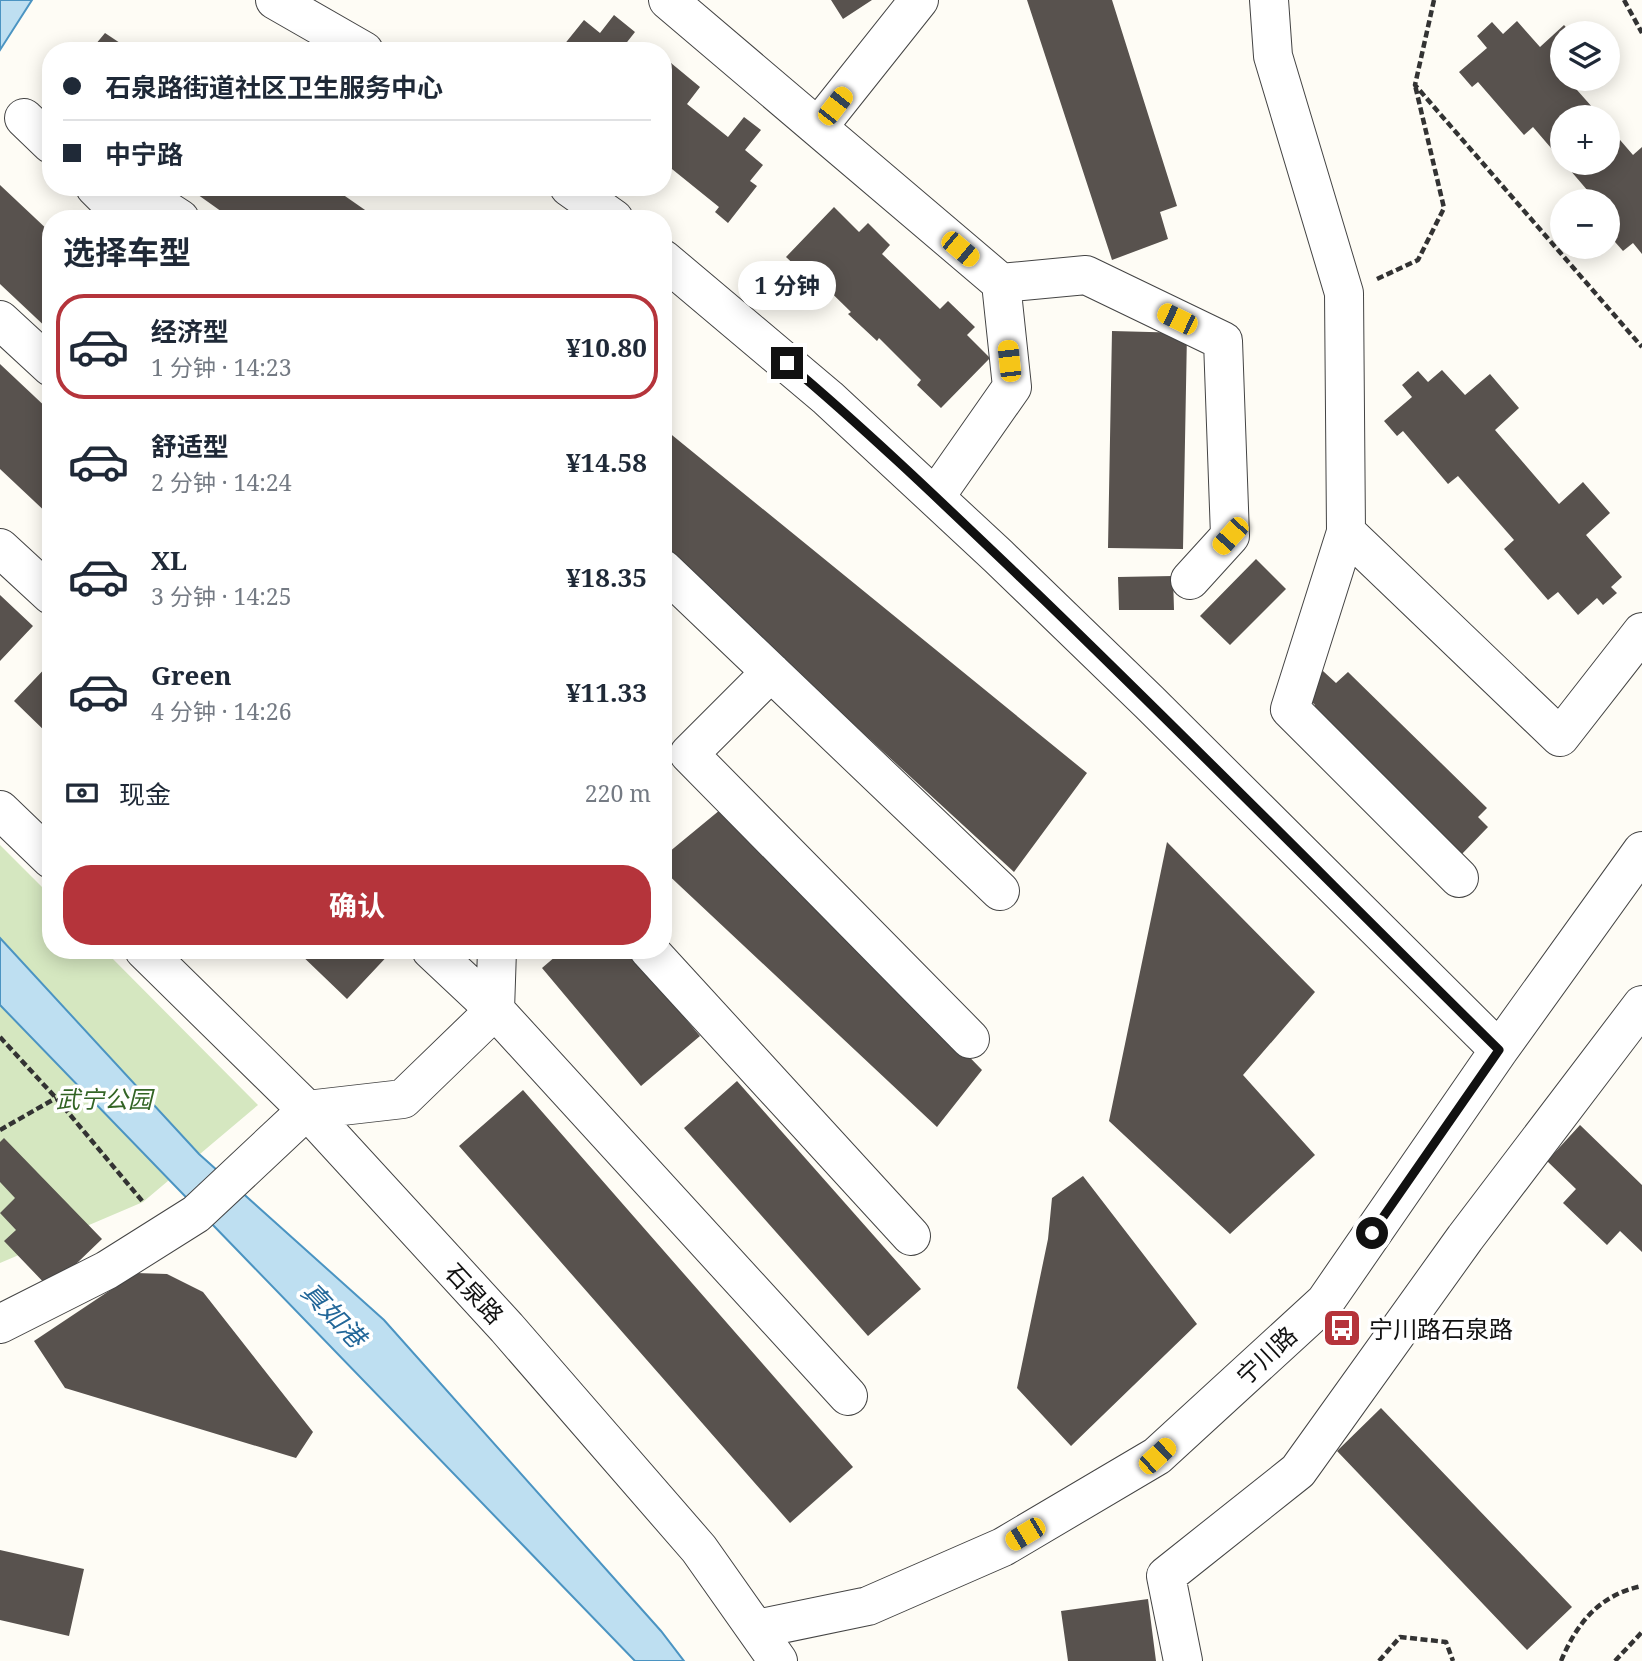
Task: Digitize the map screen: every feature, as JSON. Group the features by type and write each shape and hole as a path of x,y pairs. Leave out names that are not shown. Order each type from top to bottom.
{"street":[{"path":"275,0 348,42"},
{"path":"668,0 1001,283 1012,387 934,497"},
{"path":"818,127 919,0"},
{"path":"1269,0 1273,55 1344,293 1346,532 1290,709 1459,878"},
{"path":"42,129 24,118 42,135"},
{"path":"104,196 118,210"},
{"path":"145,196 166,210"},
{"path":"582,196 601,210"},
{"path":"672,267 828,398 934,497 1139,692 1499,1050"},
{"path":"1001,283 1086,275 1223,341 1230,536 1190,580"},
{"path":"0,320 42,359"},
{"path":"1346,532 1560,737 1642,632"},
{"path":"0,548 42,587"},
{"path":"672,578 1000,891"},
{"path":"771,672 676,760 970,1039"},
{"path":"0,810 42,850"},
{"name":"宁川路","path":"757,1629 868,1606 1003,1547 1157,1456 1325,1302 1499,1050 1642,851"},
{"name":"石泉路","path":"153,959 307,1110 526,1349 699,1549 778,1661"},
{"path":"441,959 495,1010 848,1396"},
{"path":"0,1324 107,1270 183,1222 257,1158 307,1110 403,1099 495,1010 497,959"},
{"path":"657,959 911,1236"},
{"path":"1183,1661 1166,1576 1298,1471 1465,1238 1642,1005"}],"path":[{"path":"1344,293 1418,260 1444,208 1415,85 1434,0"},
{"path":"1624,0 1642,33"},
{"path":"1415,85 1642,348"},
{"path":"0,1037 56,1098 183,1222"},
{"path":"0,1130 56,1098"},
{"path":"1561,1661 1572,1635 1596,1607 1628,1589 1642,1586"},
{"path":"1615,1661 1642,1632"},
{"path":"1379,1661 1400,1637 1446,1642 1453,1661"}],"green space":[{"name":"武宁公园","path":"0,845 42,887 42,959 113,959 258,1105 143,1202 0,1263"}],"water":[{"path":"0,0 32,0 0,50"},
{"name":"真如港","path":"0,938 199,1154 384,1320 661,1631 684,1661 635,1661 0,1005"}],"building":[{"path":"831,0 872,0 843,19"},
{"path":"1027,0 1112,0 1177,206 1160,212 1168,239 1112,260"},
{"path":"614,15 635,32 627,42 566,42 584,20 600,33"},
{"path":"1517,21 1540,47 1550,38 1550,91 1578,91 1590,105 1550,105 1550,147 1533,127 1524,135 1478,82 1472,87 1459,72 1487,48 1477,36 1492,22 1503,34"},
{"path":"105,33 118,42 98,42"},
{"path":"672,64 700,87 687,104 728,137 744,117 761,130 745,150 763,165 750,181 757,186 728,223 715,212 719,207 672,169"},
{"path":"1620,140 1633,155 1642,147 1642,254 1633,243 1623,251 1620,248 1620,189 1586,189 1574,175 1620,175"},
{"path":"0,185 42,225 42,324 0,284"},
{"path":"200,196 345,196 365,210 219,210"},
{"path":"834,207 859,232 868,223 890,245 882,254 940,309 948,301 975,327 967,335 990,358 941,408 917,385 921,380 879,338 877,341 848,314 851,312 806,268 802,272 786,257"},
{"path":"1112,331 1187,333 1183,549 1108,548"},
{"path":"0,364 42,404 42,509 0,469"},
{"path":"1442,370 1465,395 1490,374 1519,408 1495,430 1559,504 1583,482 1610,513 1586,535 1622,577 1611,587 1617,593 1603,605 1597,598 1578,615 1558,592 1548,600 1504,549 1514,540 1458,476 1448,484 1403,431 1397,436 1384,421 1412,397 1402,385 1418,371 1428,382"},
{"path":"672,435 1087,773 1014,872 672,557"},
{"path":"1256,559 1286,589 1230,645 1200,616"},
{"path":"1173,576 1174,610 1119,610 1118,577"},
{"path":"0,595 33,626 0,661"},
{"path":"42,671 42,728 14,701"},
{"path":"1323,671 1336,683 1348,672 1487,808 1478,817 1488,827 1460,856 1303,718 1315,705 1302,692"},
{"path":"726,805 982,1070 937,1127 672,878 672,850"},
{"path":"1167,842 1315,992 1243,1075 1315,1155 1230,1234 1109,1121"},
{"path":"305,959 385,959 347,999"},
{"path":"552,959 636,959 700,1036 641,1086 542,968"},
{"path":"737,1081 921,1289 868,1336 684,1128"},
{"path":"523,1090 853,1467 790,1523 459,1146"},
{"path":"1580,1125 1642,1185 1642,1252 1620,1231 1607,1245 1563,1203 1576,1189 1547,1161"},
{"path":"4,1138 102,1239 50,1289 4,1241 16,1230 0,1213 15,1198 0,1182 0,1142"},
{"path":"1083,1176 1197,1324 1071,1446 1017,1388 1048,1239 1052,1198"},
{"path":"136,1273 167,1274 203,1292 313,1432 296,1458 65,1388 34,1341"},
{"path":"1381,1408 1572,1607 1527,1650 1337,1451"},
{"path":"0,1550 84,1569 69,1636 0,1620"},
{"path":"1148,1599 1156,1661 1068,1661 1061,1611"}],"place":[{"name":"宁川路石泉路","path":"1342,1328"}],"route":[{"path":"787,363 1017,574 1499,1050 1372,1233"}]}
